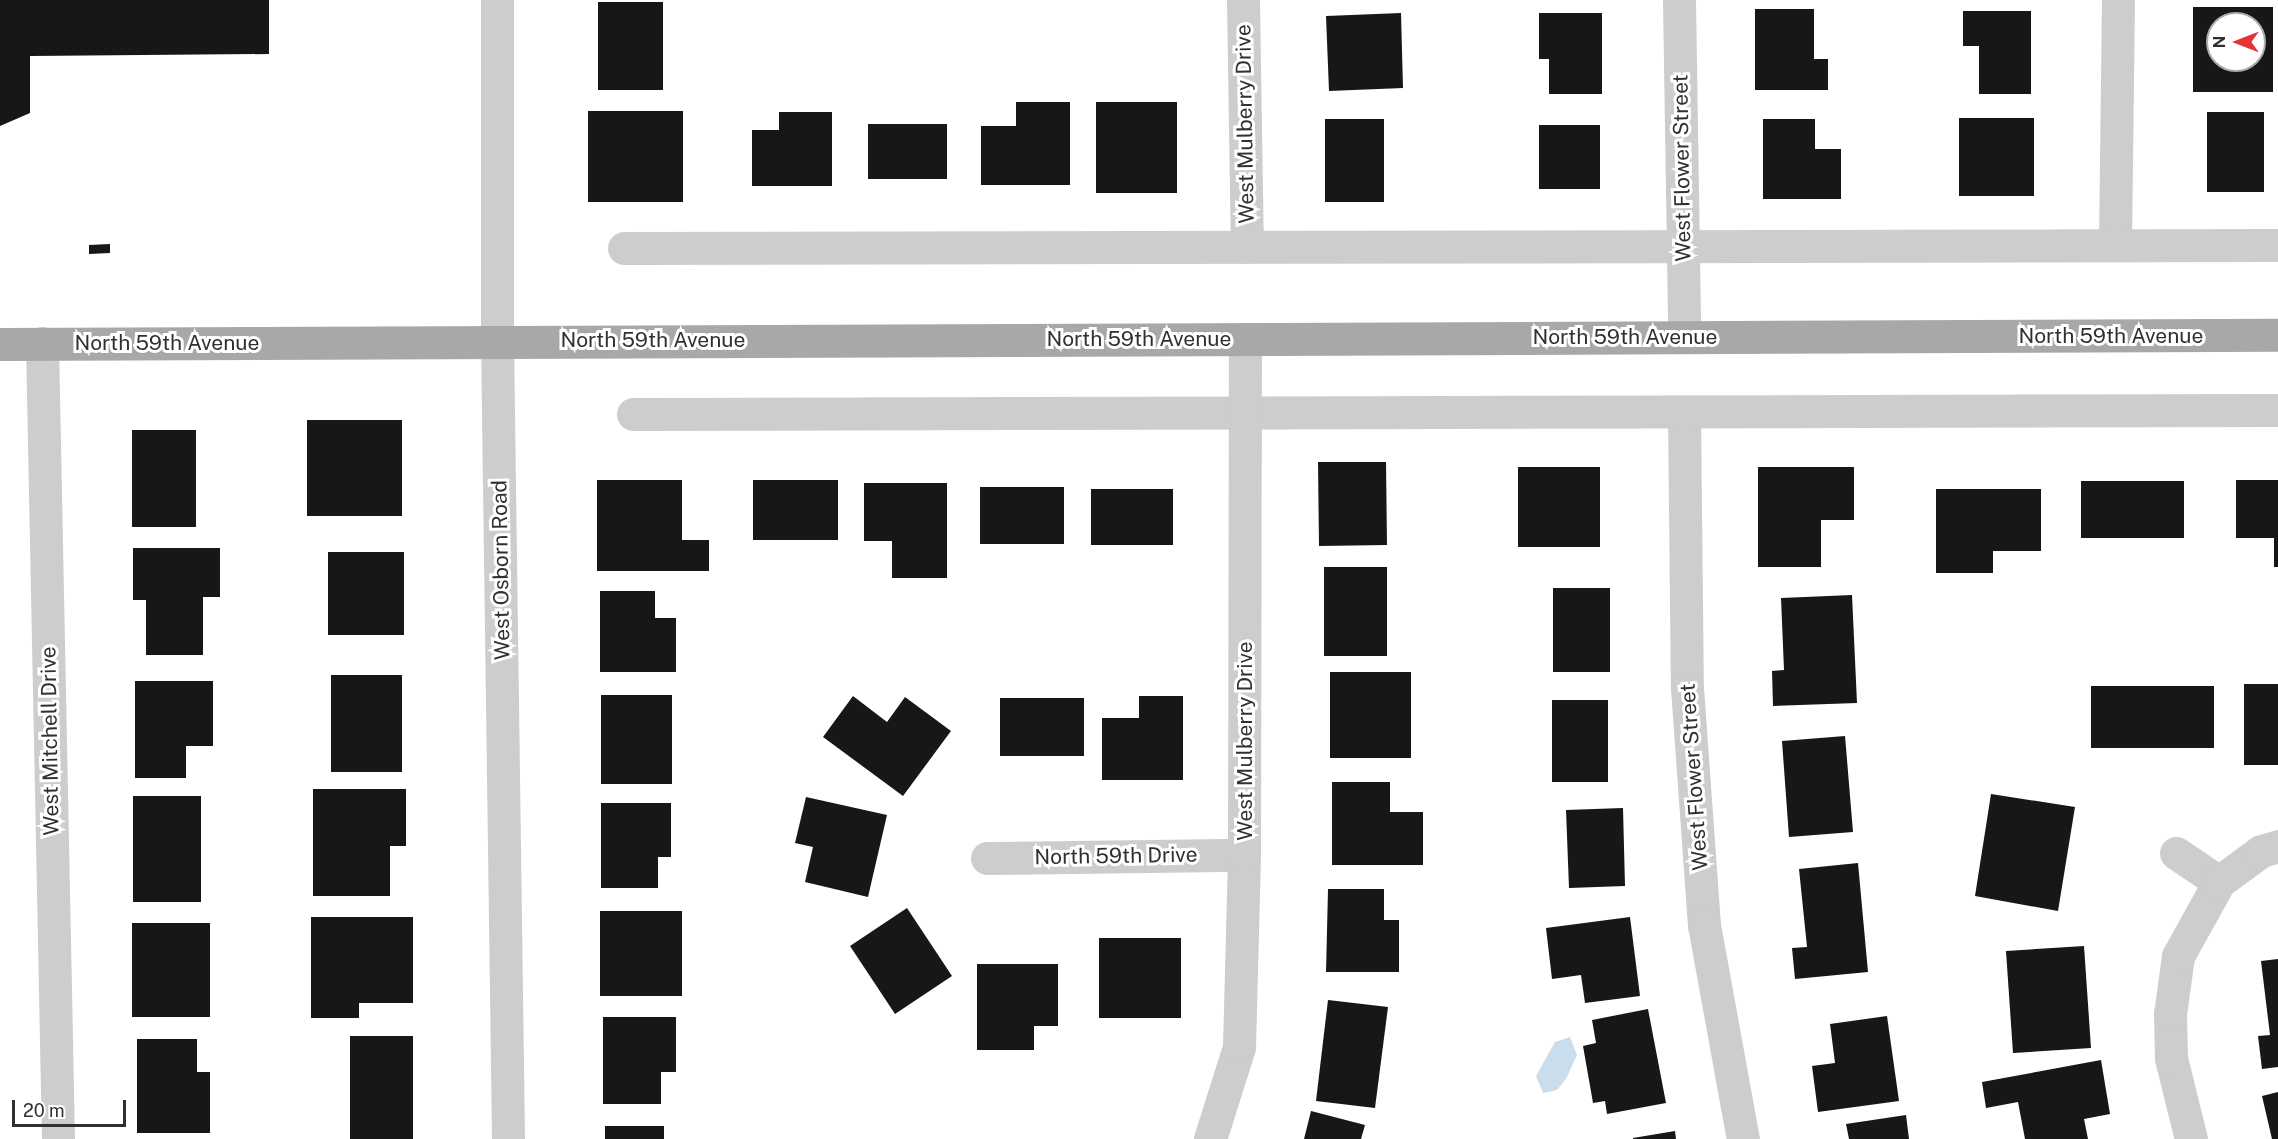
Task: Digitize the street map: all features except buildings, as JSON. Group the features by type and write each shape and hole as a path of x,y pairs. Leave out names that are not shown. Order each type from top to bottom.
{"main road":[{"name":"North 59th Avenue","path":"0,344 497,340 2278,335"}],"street":[{"name":"West Osborn Road","path":"497,0 497,340 508,1139"},
{"name":"West Mulberry Drive","path":"1243,0 1247,247"},
{"name":"West Flower Street","path":"1679,0 1684,337"},
{"path":"2115,245 2118,0"},
{"path":"624,248 2278,244"},
{"name":"West Mulberry Drive","path":"1210,1139 1239,1047 1244,855 1245,339"},
{"name":"West Mitchell Drive","path":"42,343 58,1139"},
{"path":"633,414 2278,410"},
{"name":"West Flower Street","path":"1684,412 1687,688 1704,925 1743,1139"},
{"path":"2191,1139 2171,1058 2170,1014 2178,956 2219,882 2260,850 2278,846"},
{"path":"2176,853 2219,882"},
{"name":"North 59th Drive","path":"987,858 1244,855"}],"water":[{"path":"1570,1037 1577,1055 1566,1079 1557,1090 1543,1093 1536,1076 1555,1042"}]}
